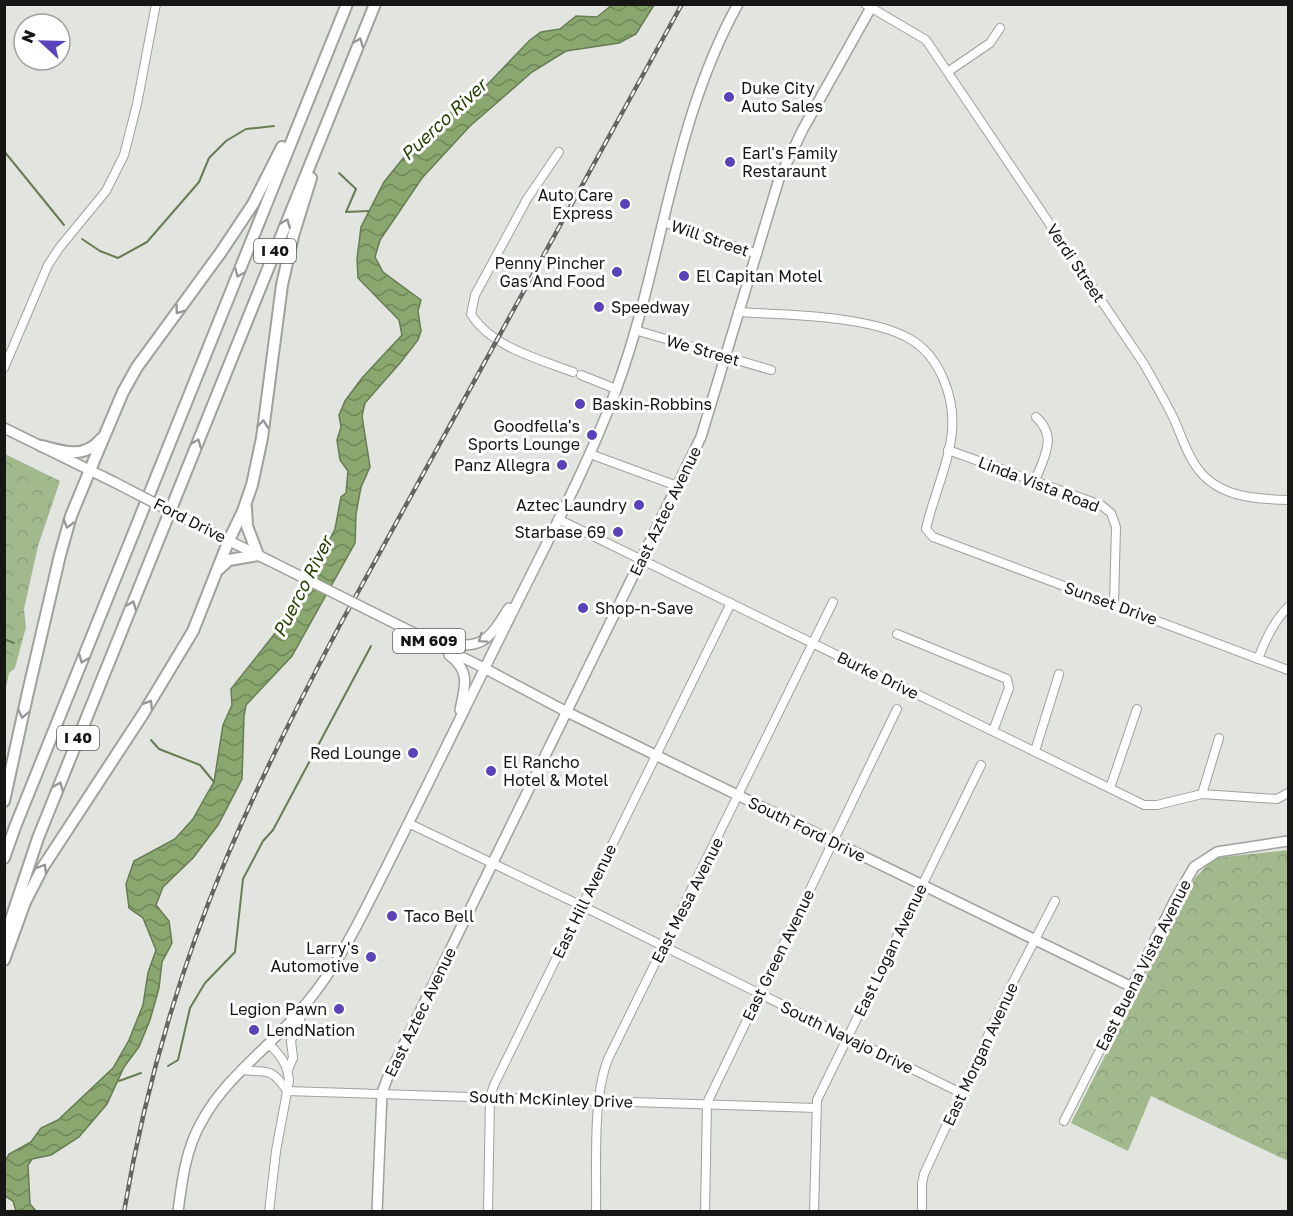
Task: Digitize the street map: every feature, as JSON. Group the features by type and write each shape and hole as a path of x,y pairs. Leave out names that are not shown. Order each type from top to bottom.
{"highway":[{"name":"I 40","path":"4,858 347,4"},
{"name":"I 40","path":"4,940 38,838 375,4"},
{"path":"4,801 71,516 123,392 137,367 215,261 253,204 277,159 332,41"},
{"path":"211,583 221,565 229,560 258,555 245,516 262,438 282,285 293,236 340,90"},
{"path":"42,446 61,452 81,452 96,445 105,434"},
{"path":"4,960 25,902 43,867 176,662 193,631 252,485"}],"main road":[{"path":"178,1212 186,1160 201,1122 216,1099 241,1070 270,1045 307,1004 327,977 355,930 590,454 616,389 635,330 698,90 720,38 738,4"},
{"name":"East Aztec Avenue","path":"377,1212 382,1093 387,1079 701,437 786,163 870,6"},
{"name":"Ford Drive","path":"4,428 430,641"},
{"path":"430,641 465,646 475,645 482,641 501,620 539,558"},
{"path":"430,641 457,661 465,680 460,709 448,743"},
{"name":"NM 609","path":"430,641 484,668"},
{"name":"South Ford Drive","path":"484,668 567,712 1132,987"},
{"name":"East Buena Vista Avenue","path":"1132,987 1174,900 1194,867 1217,852 1288,841"}],"street":[{"path":"4,368 48,265 106,191 124,155 135,113 156,4"},
{"name":"Verdi Street","path":"870,6 926,39 949,71 1144,364 1169,408 1194,464 1205,477 1232,494 1256,499 1288,500"},
{"path":"949,71 990,43 1000,28"},
{"path":"559,152 527,199 475,295 471,314 482,328 495,338 527,354 616,389"},
{"name":"Will Street","path":"663,222 757,254"},
{"path":"738,312 831,318 877,327 911,339 933,360 946,387 952,417 948,450"},
{"name":"We Street","path":"635,330 771,370"},
{"path":"1035,481 1048,446 1045,426 1036,417"},
{"name":"Linda Vista Road","path":"948,450 1101,505 1111,513 1116,527 1114,604"},
{"name":"Sunset Drive","path":"948,450 926,529 933,537 1288,670"},
{"path":"590,454 677,486"},
{"name":"Burke Drive","path":"558,519 993,730 1144,806 1202,794 1277,799 1288,793"},
{"name":"East Hill Avenue","path":"488,1212 490,1097 494,1085 731,603"},
{"name":"East Mesa Avenue","path":"596,1212 598,1101 603,1072 608,1059 833,603"},
{"path":"1258,659 1265,640 1288,607"},
{"path":"897,634 1007,679 1009,688 993,730"},
{"path":"1035,751 1059,675"},
{"name":"East Green Avenue","path":"705,1212 707,1103 897,709"},
{"path":"1110,788 1137,709"},
{"path":"1202,794 1219,738"},
{"name":"East Logan Avenue","path":"814,1212 818,1100 981,765"},
{"name":"South Navajo Drive","path":"408,823 962,1093"},
{"name":"East Morgan Avenue","path":"922,1212 924,1174 1010,988 1055,902"},
{"name":"East Buena Vista Avenue","path":"1064,1121 1132,987"},
{"path":"269,1212 288,1070 293,1058 291,1041 307,1004"},
{"path":"270,1045 279,1054 288,1070"},
{"path":"241,1070 269,1071 279,1078 287,1091"},
{"name":"South McKinley Drive","path":"287,1091 816,1107"}],"green space":[{"path":"5,454 60,481 38,546 24,609 26,627 15,668 9,673 5,692"},
{"path":"1288,850 1288,1161 1151,1096 1128,1151 1071,1123 1195,878 1214,858"}],"water":[{"name":"Puerco River","path":"612,5 654,5 636,34 619,43 566,51 532,72 470,126 422,178 380,240 375,257 383,272 421,300 418,311 421,331 418,340 365,403 362,416 370,467 361,487 356,514 355,543 292,656 246,705 242,779 218,825 193,858 163,887 156,905 169,921 172,943 162,962 159,988 139,1047 124,1067 107,1104 79,1137 51,1155 32,1159 28,1165 30,1204 36,1211 16,1211 13,1201 5,1196 4,1163 9,1154 31,1142 41,1128 58,1120 113,1068 129,1040 143,1005 148,973 156,950 143,918 129,908 126,884 134,861 175,839 193,819 214,782 223,725 232,705 231,689 280,627 293,602 314,571 335,529 341,497 346,493 348,471 340,460 337,440 341,427 339,415 345,401 362,378 402,335 399,320 358,278 357,259 361,227 384,182 433,125 484,88 530,40 541,32 560,29 576,16 597,17"}],"waterway":[{"path":"82,239 100,251 118,258 147,242 199,182 209,158 226,141 246,129 274,126"},
{"path":"4,151 64,225"},
{"path":"339,173 356,189 346,212 369,211"},
{"path":"4,639 14,643"},
{"path":"168,1066 178,1060 190,1008 205,983 235,952 243,879 263,841 273,830 371,646"},
{"path":"151,740 159,749 200,765 214,782"},
{"path":"119,1081 141,1073"}],"railway":[{"path":"124,1212 152,1079 177,992 207,906 251,802 341,623 682,4"}],"place":[{"name":"Duke City Auto Sales","path":"729,97"},
{"name":"Earl's Family Restaraunt","path":"730,162"},
{"name":"Auto Care Express","path":"625,204"},
{"name":"Penny Pincher Gas And Food","path":"617,272"},
{"name":"El Capitan Motel","path":"684,276"},
{"name":"Speedway","path":"599,307"},
{"name":"Baskin-Robbins","path":"580,404"},
{"name":"Goodfella's Sports Lounge","path":"592,435"},
{"name":"Panz Allegra","path":"562,465"},
{"name":"Aztec Laundry","path":"639,505"},
{"name":"Starbase 69","path":"618,532"},
{"name":"Shop-n-Save","path":"583,608"},
{"name":"Red Lounge","path":"413,753"},
{"name":"El Rancho Hotel & Motel","path":"491,771"},
{"name":"Taco Bell","path":"392,916"},
{"name":"Larry's Automotive","path":"371,957"},
{"name":"Legion Pawn","path":"339,1009"},
{"name":"LendNation","path":"254,1030"}]}
